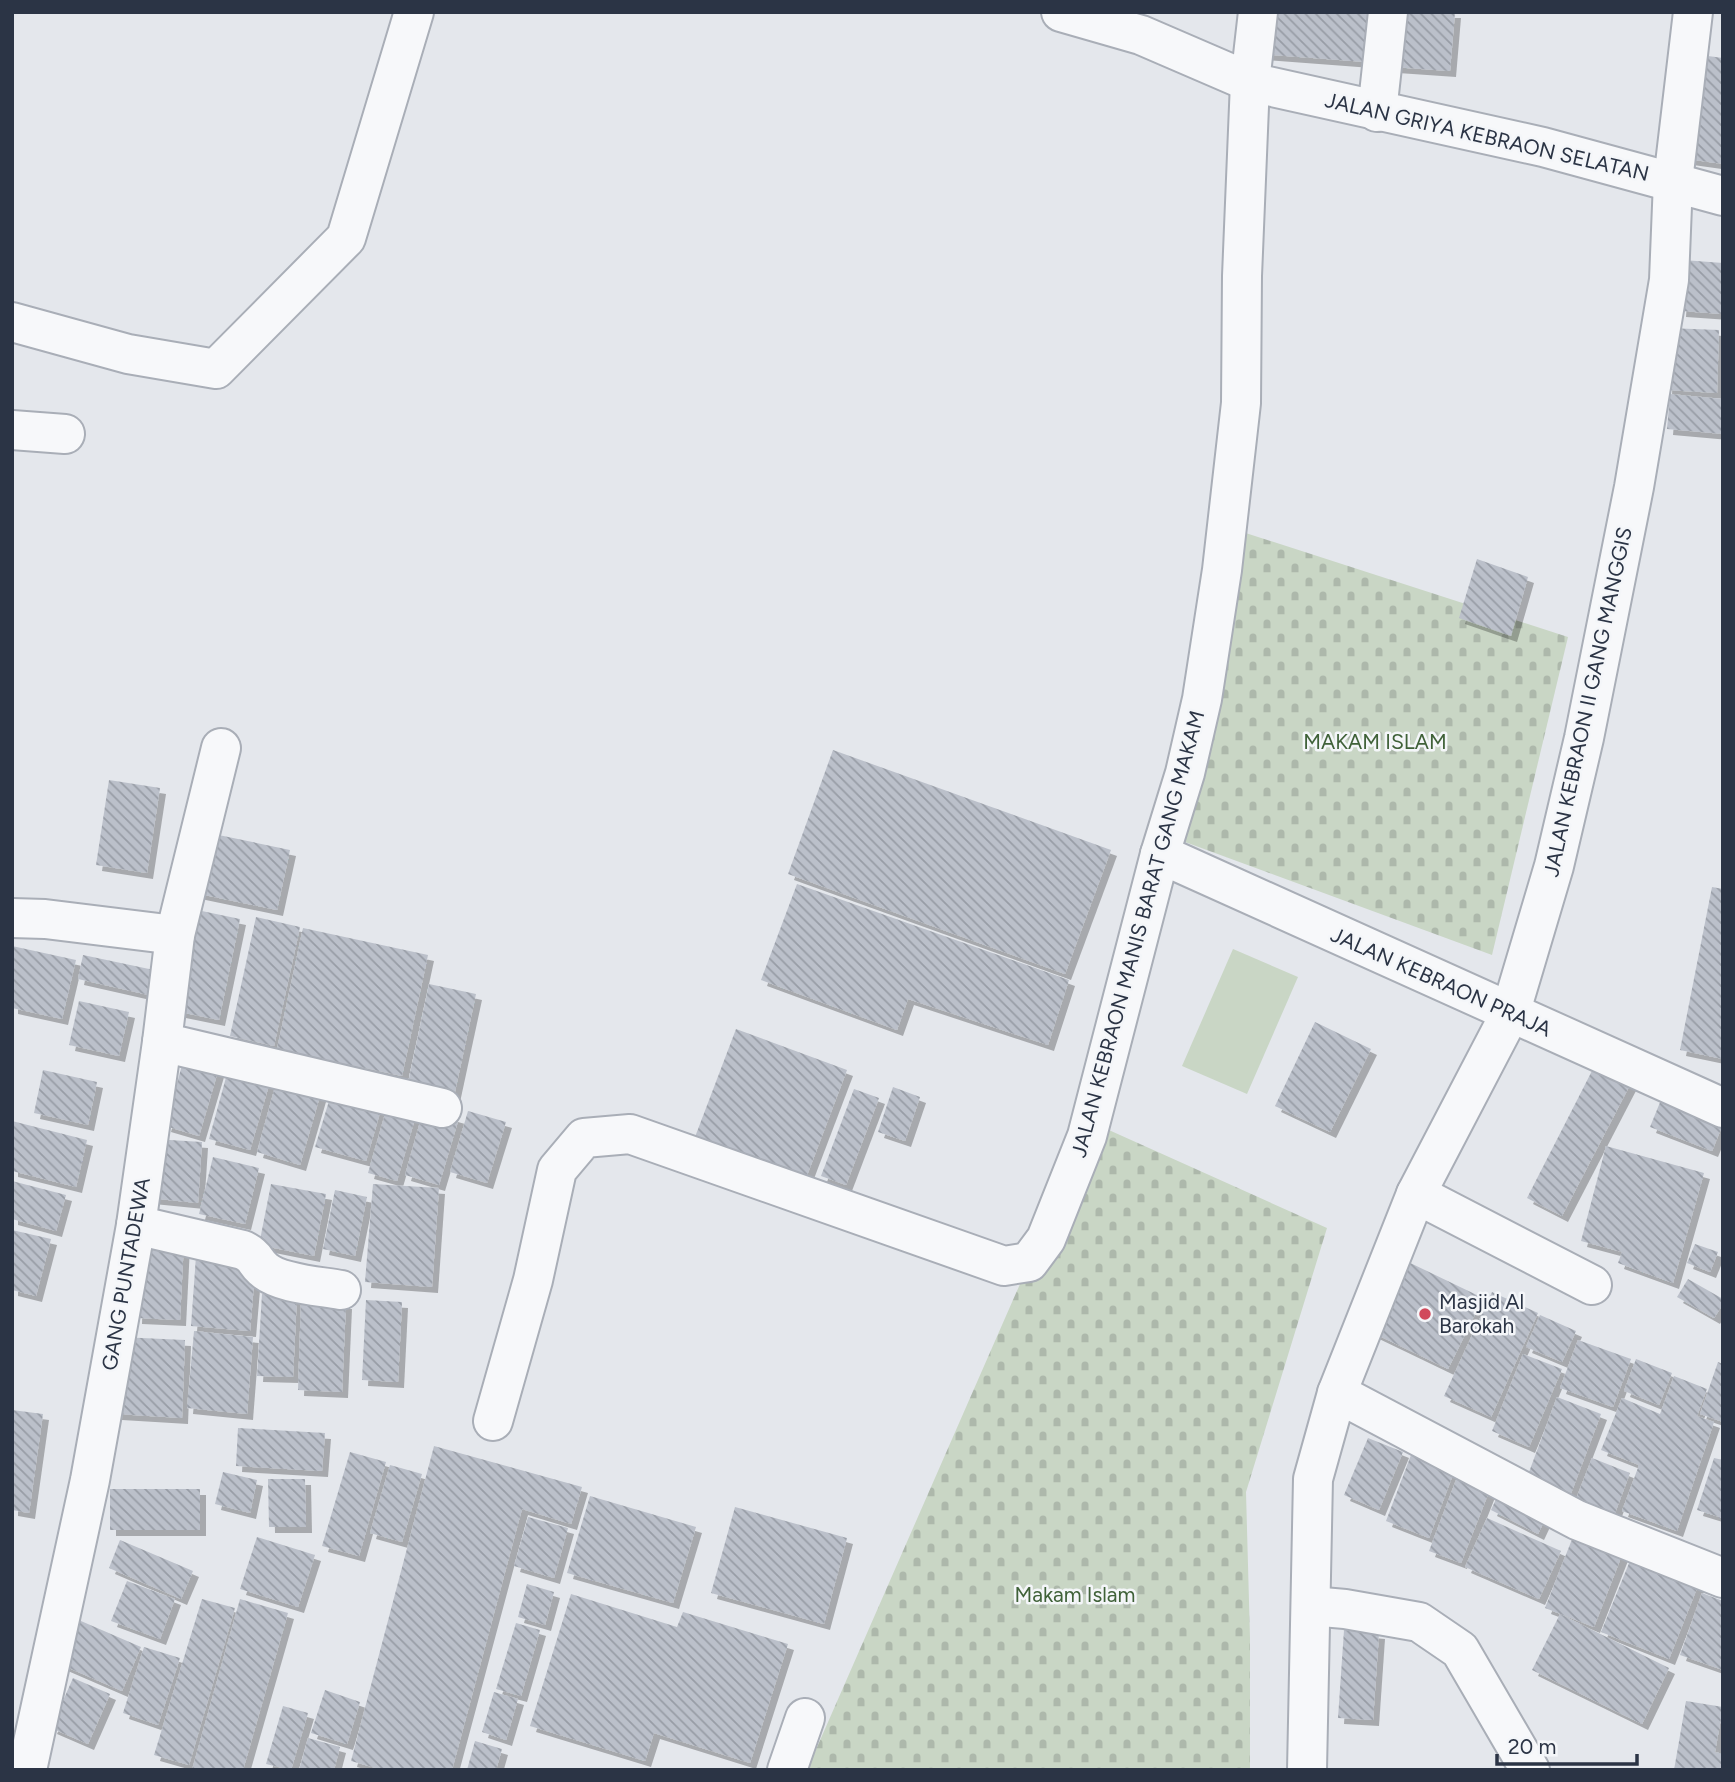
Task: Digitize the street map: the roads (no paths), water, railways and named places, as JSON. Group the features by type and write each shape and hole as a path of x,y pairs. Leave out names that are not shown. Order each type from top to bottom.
{"street":[{"path":"12,322 128,354 216,369 345,238 414,12"},
{"name":"JALAN GRIYA KEBRAON SELATAN","path":"1061,12 1141,35 1250,82 1543,147 1723,196"},
{"name":"JALAN KEBRAON MANIS BARAT GANG MAKAM","path":"493,1420 533,1280 557,1170 584,1138 630,1134 1004,1266 1029,1262 1046,1238 1087,1136 1160,853 1185,773 1202,699 1227,527 1241,403 1242,276 1250,82 1258,12"},
{"path":"1377,111 1388,12"},
{"name":"JALAN KEBRAON II GANG MANGGIS","path":"1307,1770 1313,1479 1337,1393 1416,1194 1510,1014 1554,866 1584,738 1634,487 1669,280 1672,181 1693,12"},
{"path":"12,430 65,434"},
{"name":"GANG PUNTADEWA","path":"27,1770 90,1480 136,1225 175,935 221,748"},
{"name":"JALAN KEBRAON PRAJA","path":"1160,853 1510,1014 1723,1108"},
{"path":"12,918 46,919 175,935"},
{"path":"162,1042 442,1108"},
{"path":"1416,1194 1592,1285"},
{"path":"136,1225 243,1250 255,1256 264,1269 284,1280 341,1290"},
{"path":"1337,1393 1577,1520 1723,1578"},
{"path":"1311,1606 1419,1622 1460,1650 1530,1770"},
{"path":"787,1770 805,1718"}],"place":[{"name":"Masjid Al Barokah","path":"1425,1314"}],"park label":[{"name":"MAKAM ISLAM","path":"1375,742"},
{"name":"Makam Islam","path":"1075,1595"}]}
